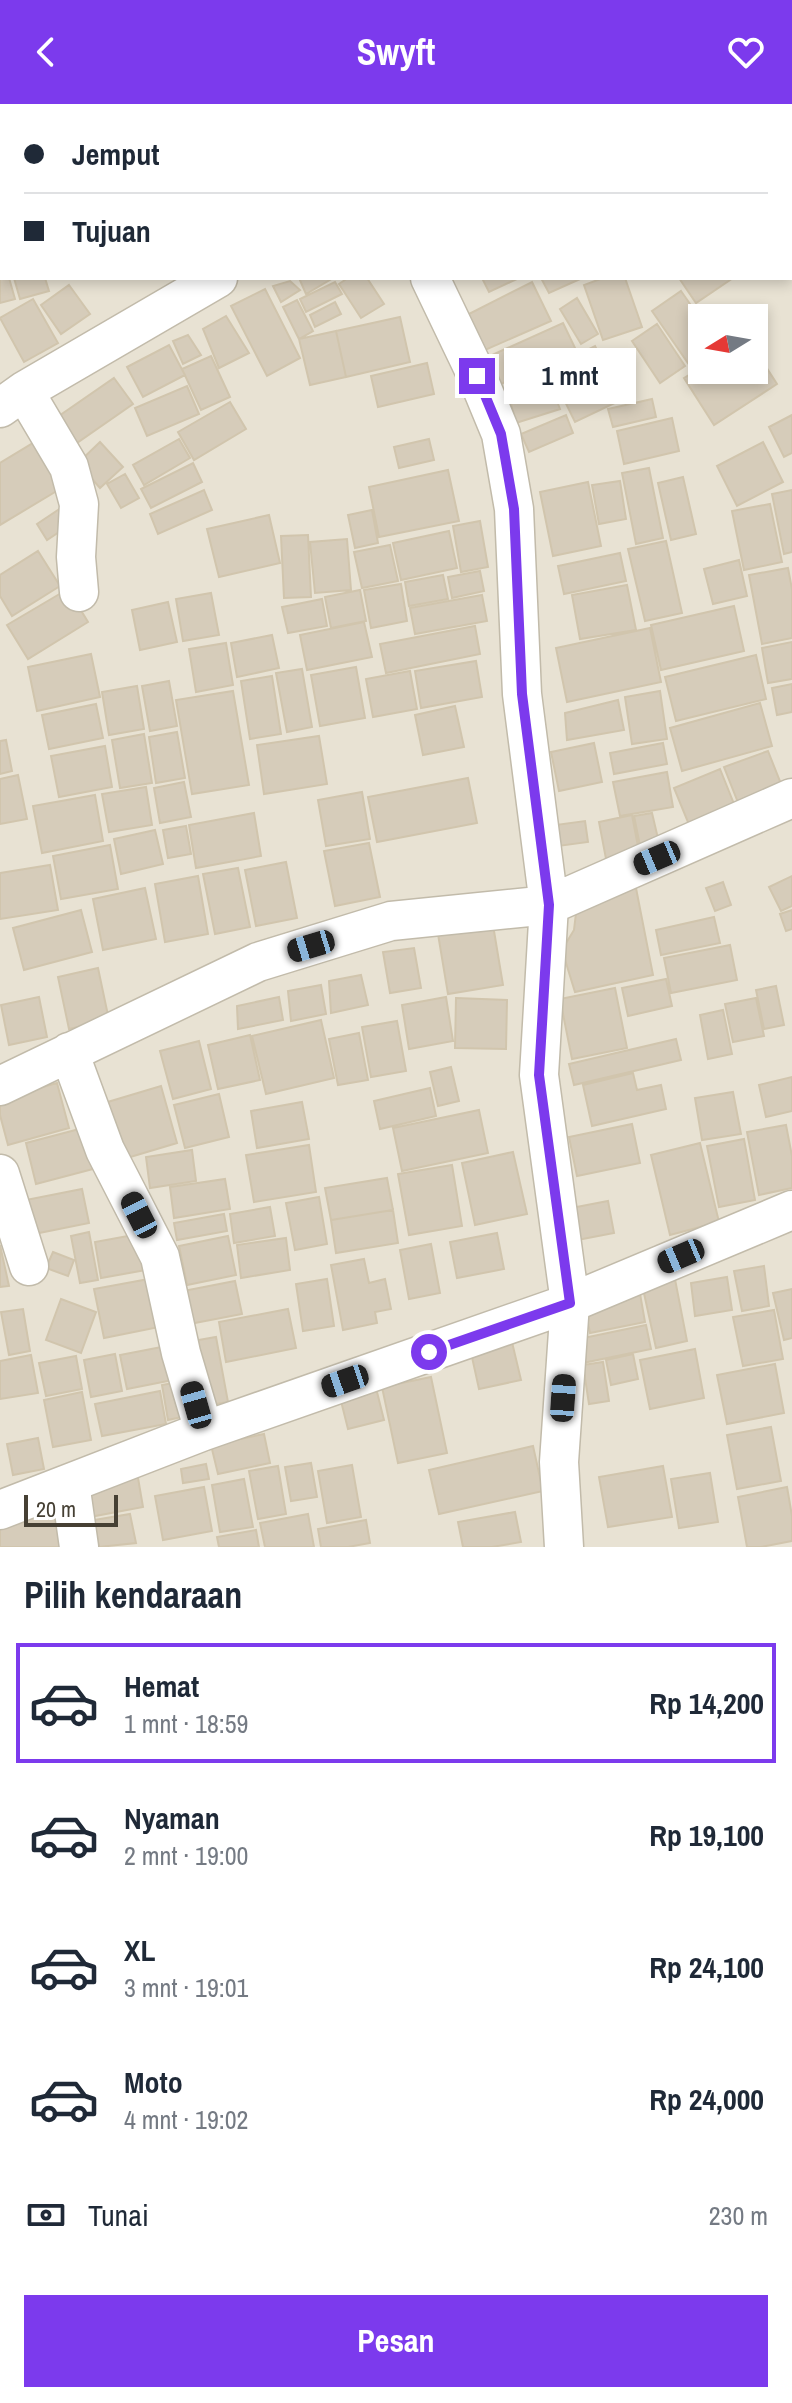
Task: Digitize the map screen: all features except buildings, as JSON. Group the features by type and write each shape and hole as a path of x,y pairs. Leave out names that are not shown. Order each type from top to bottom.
{"street":[{"path":"79,592 76,557 79,504 69,467 12,400 215,280"},
{"path":"431,280 501,434 514,509 522,694 549,905 539,1075 570,1303 559,1462 564,1547"},
{"path":"0,1086 258,962 391,921 549,905 792,798"},
{"path":"69,1052 105,1150 160,1257 181,1353 204,1431"},
{"path":"0,1174 29,1266"},
{"path":"0,1510 204,1431 570,1303 792,1210"},
{"path":"70,1483 79,1547"}],"shaded area":[{"path":"0,280 792,280 792,1547 0,1547"}],"route":[{"path":"429,1352 570,1303 539,1075 549,905 522,694 514,509 501,434 477,376"}]}
